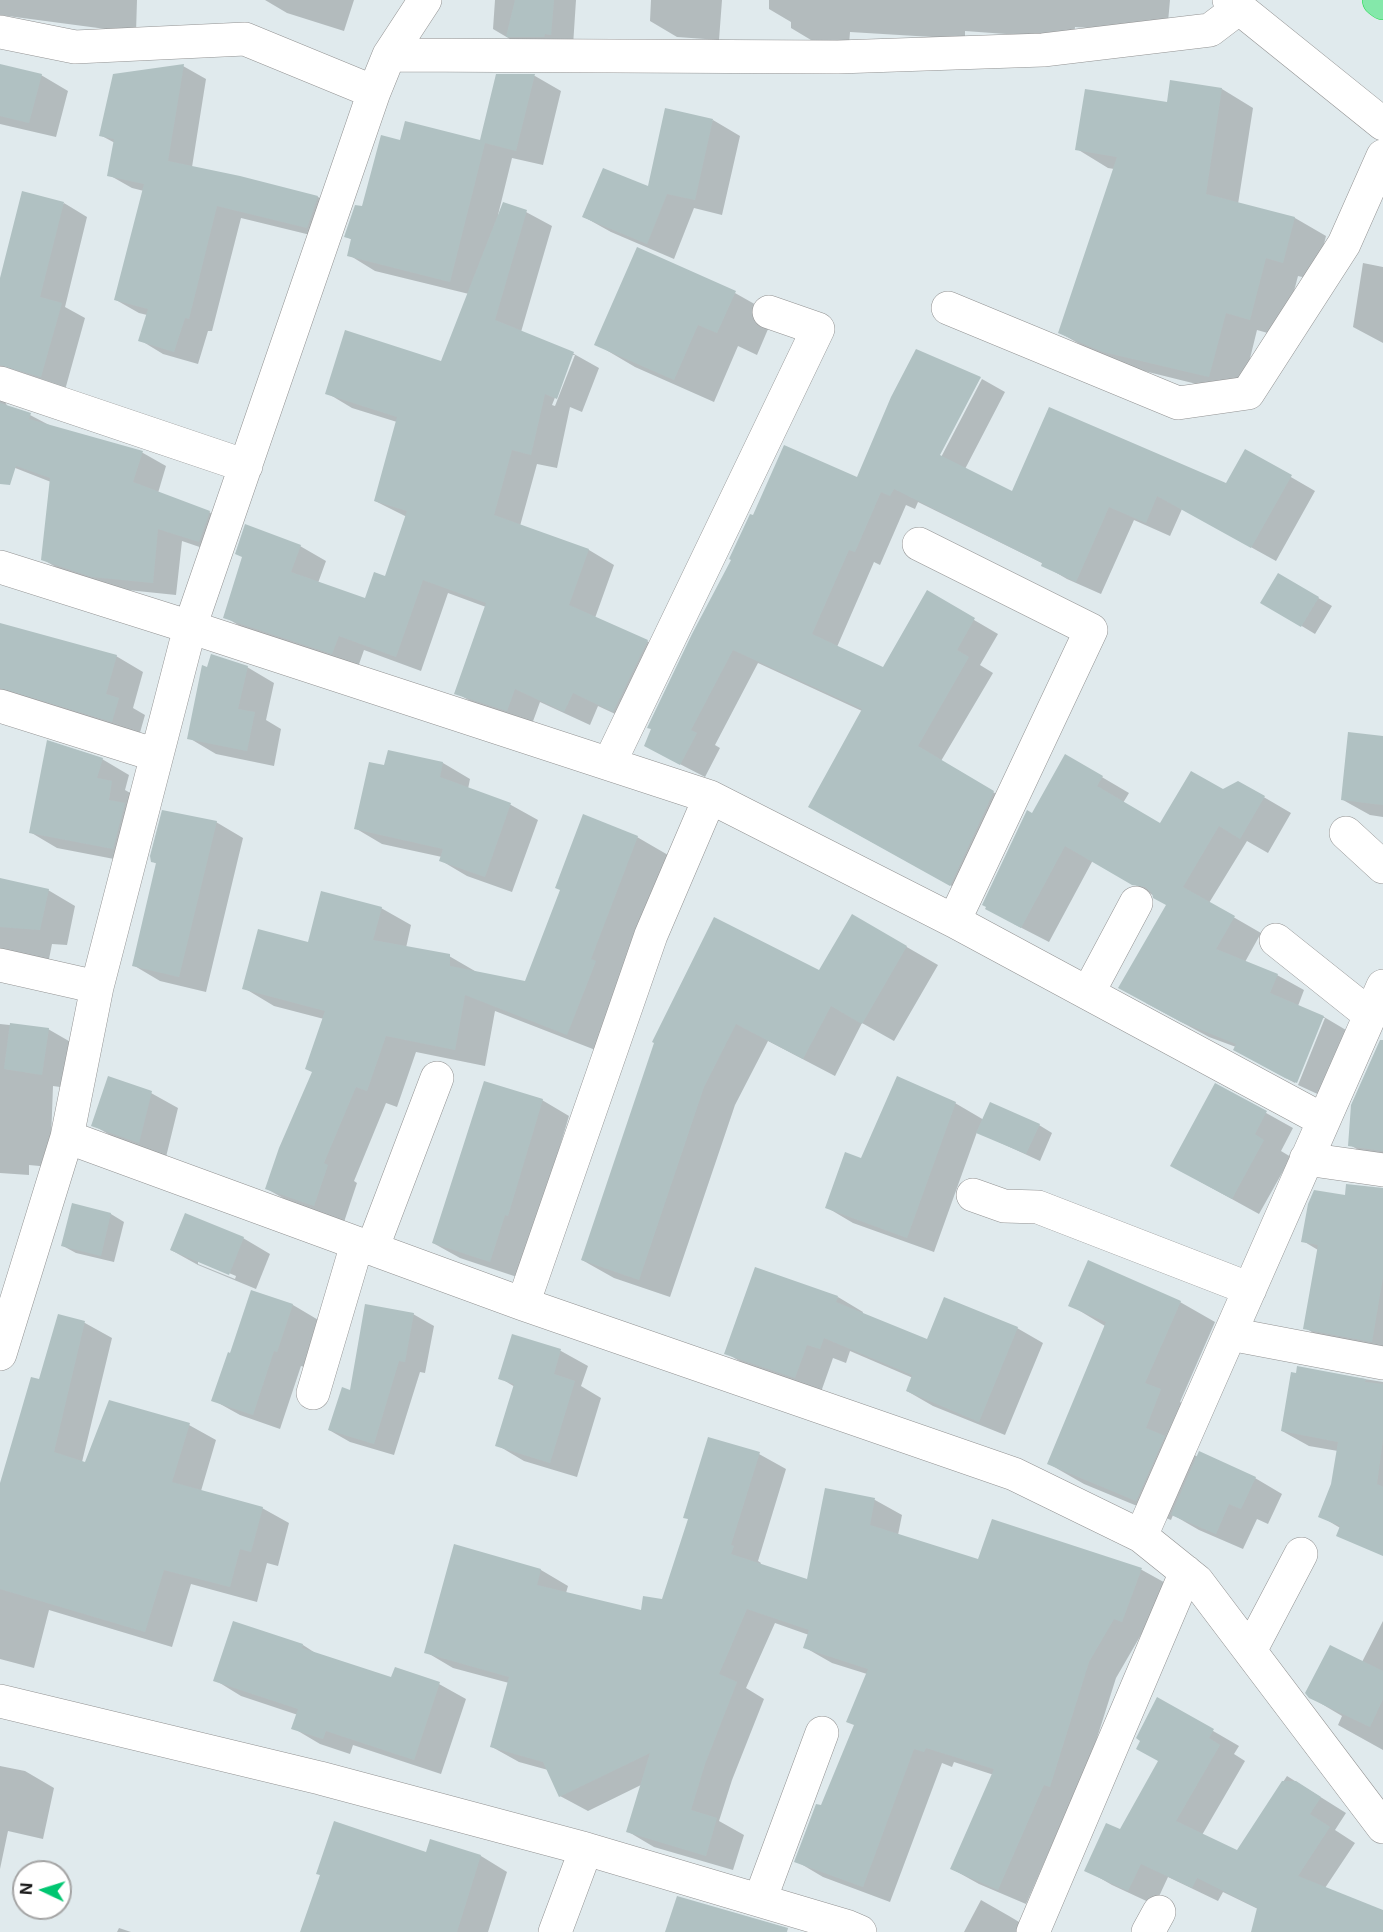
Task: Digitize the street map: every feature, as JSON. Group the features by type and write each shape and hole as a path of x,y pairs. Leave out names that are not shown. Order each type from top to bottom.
{"highway":[{"path":"1379,0 1383,3"}],"street":[{"path":"0,1354 67,1137 97,987 190,627 374,92 389,55 425,0"},
{"path":"389,55 838,57 1043,50 1209,30 1234,4 1383,124"},
{"path":"0,32 75,47 245,39 374,92"},
{"path":"948,308 1178,404 1248,393 1344,244 1383,156"},
{"path":"609,764 818,329 769,312"},
{"path":"0,383 246,466"},
{"path":"919,544 1091,630 954,921"},
{"path":"0,567 710,797 954,921 1323,1120"},
{"path":"0,706 156,755"},
{"path":"523,1305 651,934 710,797"},
{"path":"1346,833 1383,867"},
{"path":"1088,993 1136,903"},
{"path":"1276,940 1370,1016"},
{"path":"0,965 97,987"},
{"path":"1141,1536 1383,986"},
{"path":"313,1393 364,1246 436,1078"},
{"path":"67,1137 523,1305 1014,1474 1141,1536 1197,1581 1383,1827"},
{"path":"1306,1159 1383,1170"},
{"path":"974,1195 1004,1206 1038,1207 1250,1289"},
{"path":"1230,1334 1383,1363"},
{"path":"1250,1651 1302,1554"},
{"path":"1034,1932 1186,1572"},
{"path":"0,1701 320,1778 586,1849 860,1932"},
{"path":"760,1900 822,1733"},
{"path":"555,1932 586,1849"}],"building":[{"path":"515,0 554,0 551,35 506,37"},
{"path":"0,64 42,74 29,123 0,116"},
{"path":"184,64 168,161 318,196 307,228 217,206 189,319 185,318 174,352 138,341 148,309 114,300 144,184 107,176 114,139 99,136 113,74"},
{"path":"496,74 535,74 516,151 485,143 450,282 347,256 351,239 344,237 355,205 362,206 381,135 400,140 405,121 480,140"},
{"path":"1170,80 1222,88 1206,194 1295,217 1283,263 1266,258 1250,320 1226,313 1209,377 1103,352 1058,333 1117,157 1075,150 1085,89 1167,102"},
{"path":"665,108 713,119 695,200 667,194 647,244 582,217 603,168 648,186"},
{"path":"22,191 64,202 40,297 62,303 41,377 0,365 0,278"},
{"path":"503,202 527,210 495,320 574,352 557,399 545,394 531,455 512,450 494,515 589,549 569,605 648,640 613,712 573,693 564,712 515,689 507,711 454,694 486,603 423,580 396,657 339,636 332,654 223,618 242,557 235,554 245,524 301,545 291,572 365,598 374,572 385,576 407,511 374,501 397,417 325,394 345,330 441,361"},
{"path":"637,247 736,291 717,333 698,325 674,380 594,345"},
{"path":"916,349 981,377 940,455 1012,491 1049,407 1226,483 1245,449 1292,475 1251,548 1157,496 1146,523 1109,507 1076,582 894,489 890,496 881,492 855,552 849,550 812,634 883,667 927,590 975,618 957,650 969,657 918,746 994,791 950,886 808,807 862,709 733,650 691,730 697,733 680,765 644,746 651,729 647,728 731,560 729,559 750,514 753,515 784,445 857,477 891,397"},
{"path":"0,403 31,413 29,419 143,451 133,482 210,511 199,542 158,529 153,583 92,577 41,560 50,478 16,466 10,485 0,484"},
{"path":"1278,573 1319,597 1301,627 1260,603"},
{"path":"0,623 117,655 106,694 119,698 112,722 0,688"},
{"path":"211,654 248,666 238,709 255,712 247,751 187,739 202,665 207,667"},
{"path":"1348,732 1383,736 1383,805 1341,800"},
{"path":"47,740 103,758 97,778 112,781 109,800 125,803 113,849 29,833"},
{"path":"388,750 443,762 440,777 511,803 485,877 439,861 443,849 354,829 369,762 384,765"},
{"path":"1065,754 1103,776 1097,786 1160,823 1191,771 1223,789 1238,781 1265,796 1240,839 1219,826 1183,887 1235,916 1216,949 1278,974 1270,993 1324,1016 1297,1083 1233,1050 1236,1044 1181,1022 1118,988 1166,905 1153,898 1152,893 1145,887 1132,885 1065,846 1021,928 985,909 986,907 982,905 1027,810 1032,813"},
{"path":"162,810 217,821 179,977 132,966 156,863 151,862 150,856"},
{"path":"583,814 638,836 591,959 596,961 567,1035 465,995 455,1050 386,1036 367,1091 356,1087 324,1163 328,1165 314,1206 265,1189 279,1148 312,1072 305,1069 325,1011 242,989 258,929 308,942 321,891 382,907 373,940 450,954 450,966 525,981 560,890 555,888"},
{"path":"0,878 49,889 40,930 0,927"},
{"path":"852,914 907,946 862,1024 831,1006 803,1059 736,1024 704,1087 639,1280 581,1260 654,1043 652,1042 714,917 819,970"},
{"path":"10,1023 49,1028 42,1075 4,1069"},
{"path":"1380,1040 1383,1040 1383,1151 1348,1146 1351,1105"},
{"path":"108,1076 152,1091 139,1143 91,1126"},
{"path":"897,1076 956,1102 907,1238 825,1208 845,1152 861,1158"},
{"path":"484,1081 543,1099 508,1216 505,1215 490,1262 432,1243"},
{"path":"1215,1083 1267,1111 1255,1134 1264,1140 1232,1199 1170,1166"},
{"path":"990,1102 1040,1124 1026,1154 976,1133"},
{"path":"1346,1184 1383,1188 1383,1277 1372,1342 1303,1329 1318,1245 1301,1242 1308,1204 1314,1190 1345,1195"},
{"path":"72,1203 111,1213 101,1256 61,1246"},
{"path":"185,1213 244,1237 229,1275 170,1250"},
{"path":"1088,1260 1181,1301 1145,1383 1161,1389 1146,1428 1165,1436 1136,1501 1047,1464 1106,1322 1068,1306"},
{"path":"755,1267 838,1296 836,1302 927,1339 944,1297 1018,1327 979,1422 906,1391 912,1375 824,1338 820,1349 807,1345 795,1378 724,1354"},
{"path":"251,1290 293,1304 277,1352 274,1351 253,1415 211,1401"},
{"path":"365,1304 414,1313 405,1362 399,1361 374,1444 328,1430 342,1387 350,1390"},
{"path":"58,1314 85,1321 54,1452 85,1462 109,1400 190,1423 172,1482 263,1507 251,1552 240,1549 230,1587 164,1570 145,1632 0,1589 0,1483 31,1377 39,1379"},
{"path":"512,1334 561,1349 554,1374 575,1381 550,1463 495,1446 514,1384 498,1379"},
{"path":"1297,1366 1383,1384 1383,1439 1377,1484 1383,1487 1383,1556 1336,1536 1340,1526 1318,1517 1331,1484 1338,1442 1281,1431 1291,1372 1296,1373"},
{"path":"708,1437 760,1452 731,1545 734,1546 731,1554 807,1579 825,1488 875,1498 870,1525 978,1559 992,1519 1142,1568 1122,1622 1114,1619 1089,1662 1050,1787 1044,1785 998,1890 950,1869 994,1769 926,1748 924,1752 914,1749 863,1887 794,1862 816,1804 821,1805 854,1725 846,1722 868,1669 803,1648 809,1630 747,1609 719,1674 737,1682 705,1764 691,1810 717,1818 706,1856 626,1832 650,1753 559,1797 543,1762 490,1747 509,1677 424,1653 454,1544 541,1569 537,1585 641,1610 643,1596 662,1599 688,1519 683,1518"},
{"path":"1199,1451 1256,1477 1241,1509 1229,1504 1216,1534 1171,1515"},
{"path":"233,1621 303,1644 302,1648 391,1677 395,1667 440,1682 414,1760 326,1731 323,1739 291,1729 298,1709 213,1681"},
{"path":"1330,1645 1383,1671 1383,1699 1370,1727 1309,1698 1305,1693"},
{"path":"1157,1697 1214,1729 1209,1738 1220,1745 1176,1821 1237,1850 1282,1781 1296,1781 1321,1797 1310,1814 1330,1827 1298,1876 1383,1910 1383,1932 1251,1932 1257,1908 1197,1878 1192,1888 1141,1864 1128,1891 1084,1871 1106,1823 1120,1829 1158,1761 1136,1749 1140,1741 1136,1738"},
{"path":"334,1821 426,1852 430,1839 481,1855 457,1932 300,1932 320,1875 316,1874"},
{"path":"677,1896 788,1928 787,1932 665,1932"}]}
